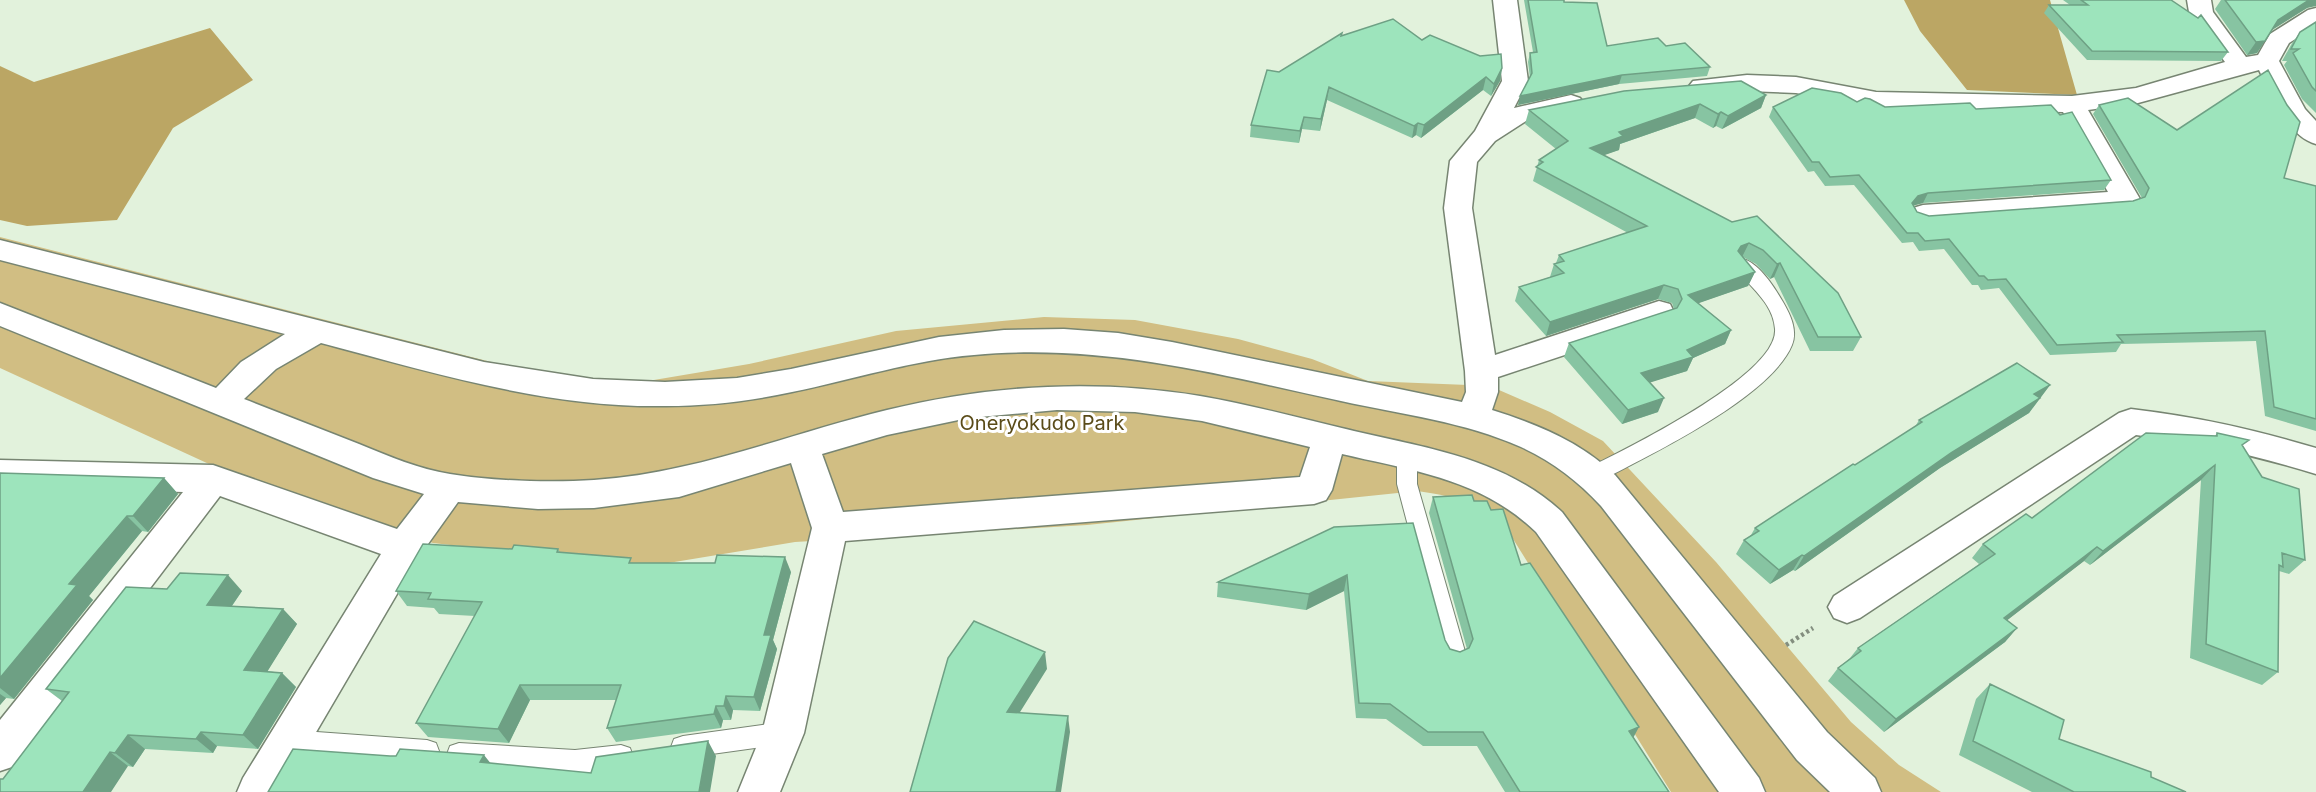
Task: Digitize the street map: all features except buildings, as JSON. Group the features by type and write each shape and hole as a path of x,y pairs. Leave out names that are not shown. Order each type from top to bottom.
{"street":[{"path":"1473,417 1482,392 1481,371 1458,208 1464,161 1486,135 1515,81 1505,0"},
{"path":"2199,0 2201,12 2240,66"},
{"path":"2267,61 2279,39 2316,15"},
{"path":"1677,89 1747,82 1796,85 1876,100 2072,104 2138,95 2240,66 2267,61"},
{"path":"2267,61 2294,112 2316,136"},
{"path":"1486,135 1516,115 1596,98"},
{"path":"1923,214 2126,199 2072,104"},
{"path":"0,250 317,332 544,387 605,393 685,393 773,384 910,353 977,344 1039,340 1102,343 1157,350 1473,417 1536,439 1570,458 1593,475 1620,504 1812,747 1860,792"},
{"path":"1481,371 1659,312"},
{"path":"0,314 385,469 449,489 538,495 594,494 679,483 887,423 968,406 1057,398 1135,400 1202,410 1450,466 1505,488 1530,504 1549,522 1744,792"},
{"path":"221,404 235,386 265,360 294,342 317,332"},
{"path":"1847,607 2131,423 2204,432 2256,443 2316,461"},
{"path":"830,528 1314,490 1329,439"},
{"path":"759,792 783,733 830,528 803,448"},
{"path":"0,472 213,479 405,547"},
{"path":"0,752 213,479"},
{"path":"258,792 405,547 449,489"}],"lane":[{"path":"1593,475 1727,399 1772,361 1784,343 1784,321 1769,293 1743,265"},
{"path":"1407,456 1407,484 1454,656"},
{"path":"289,741 575,762 783,733"}],"green space":[{"name":"Oneryokudo Park","path":"0,237 495,363 555,375 613,383 642,382 749,364 896,331 1044,317 1135,320 1238,339 1312,359 1368,381 1468,385 1499,390 1550,412 1603,441 1716,562 1851,722 1899,765 1941,792 1671,792 1505,526 1463,502 1431,493 1417,491 1087,525 795,542 644,567 433,543 209,464 0,368"}],"shaded area":[{"path":"1904,0 2050,0 2077,95 1967,90 1920,31"},
{"path":"210,28 253,80 173,128 117,220 27,226 0,220 0,66 34,82"}]}
